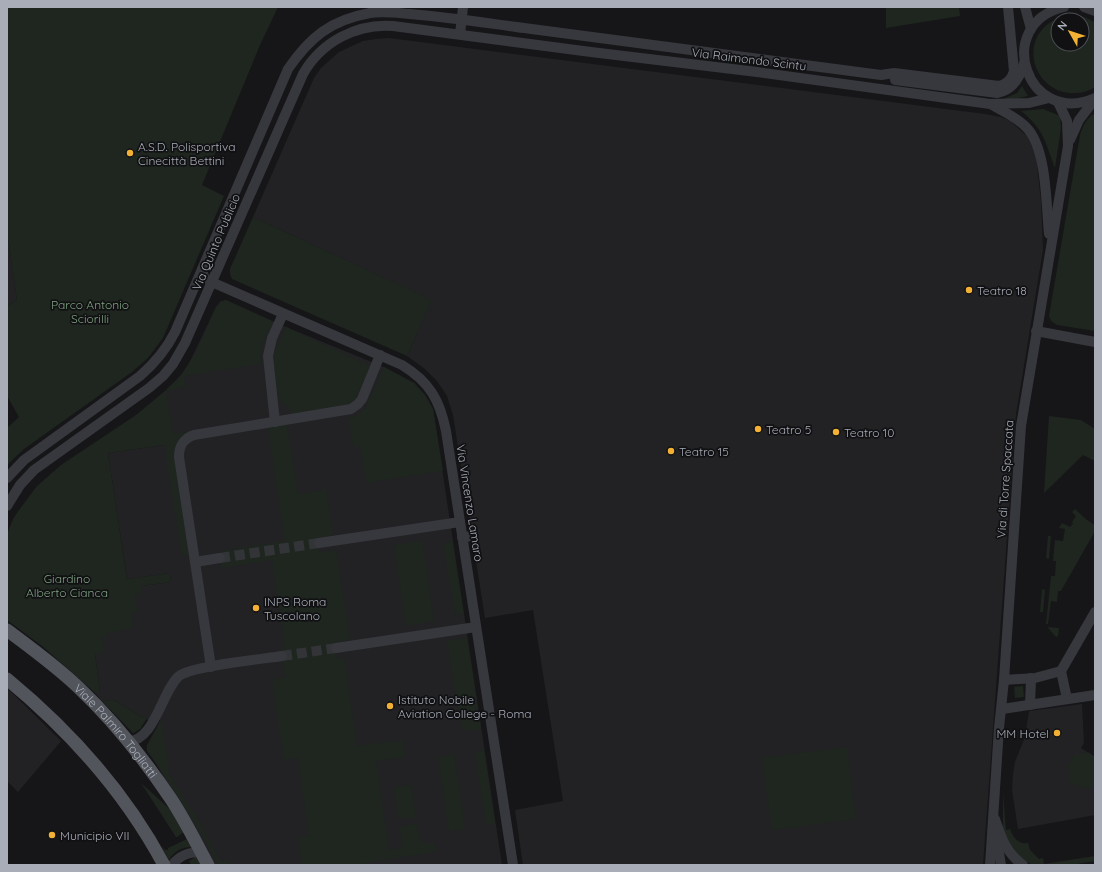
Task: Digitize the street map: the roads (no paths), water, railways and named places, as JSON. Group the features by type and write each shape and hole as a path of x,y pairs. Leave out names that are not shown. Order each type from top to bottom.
{"main road":[{"name":"Viale Palmiro Togliatti","path":"7,630 46,659 73,682 98,707 128,741 171,799 208,865"},
{"path":"7,679 61,726 104,774 141,826 164,865"}],"street":[{"path":"443,7 446,33"},
{"path":"460,34 463,7"},
{"name":"Via Raimondo Scintu","path":"881,75 894,73 995,86 1006,84 1012,78 1014,70 1008,7"},
{"path":"1012,7 1026,9 1031,29"},
{"path":"1054,100 1040,92 1028,75 1024,63 1024,45 1031,29 1042,16 1054,9 1064,7"},
{"path":"1084,7 1095,11"},
{"name":"Via Quinto Publicio","path":"7,478 24,460 118,393 154,364 165,351 172,338 288,69 313,39 335,24 368,13 392,13 445,18"},
{"name":"Via Raimondo Scintu","path":"445,18 462,19 759,60 881,75 893,79 923,84 997,93 1006,90 1013,85 1019,76 1024,63"},
{"name":"Via Quinto Publicio","path":"7,506 20,485 34,470 149,388 163,376 173,364 182,350 299,82 316,55 342,36 370,26 388,25 446,33"},
{"name":"Via Raimondo Scintu","path":"446,33 757,72 990,104 1029,103 1054,100 1078,103 1095,98"},
{"name":"Via di Torre Spaccata","path":"1068,146 1079,120 1095,98"},
{"name":"Via di Torre Spaccata","path":"990,865 1021,426 1068,146 1067,124 1064,113 1054,100"},
{"path":"990,104 1020,122 1031,133 1036,141 1042,164 1050,250"},
{"path":"202,269 206,279 212,282"},
{"name":"Via Vincenzo Lamaro","path":"212,282 402,365 428,386 437,399 444,420 460,522 467,537 476,627 513,865"},
{"path":"275,422 268,356 272,338 283,314"},
{"path":"1036,331 1095,342"},
{"path":"211,667 179,458 180,446 185,440 194,435 343,411 353,408 362,399 380,355"},
{"path":"319,543 460,522"},
{"path":"195,562 220,558"},
{"path":"1067,699 1061,671 1095,612"},
{"path":"336,648 476,627"},
{"path":"128,741 136,741 146,731 179,676 186,672 282,656"},
{"path":"1004,680 1031,678 1061,671"},
{"path":"1030,705 1031,678"},
{"path":"1002,709 1095,695"},
{"path":"994,817 1005,846 1011,855 1023,865"},
{"name":"Via di Torre Spaccata","path":"994,817 1001,865"},
{"path":"172,865 181,856 201,852"}],"tunnel":[{"path":"220,558 319,543"},
{"path":"282,656 336,648"}],"place":[{"name":"A.S.D. Polisportiva Cinecittà Bettini","path":"130,153"},
{"name":"Teatro 18","path":"969,290"},
{"name":"Teatro 5","path":"758,429"},
{"name":"Teatro 10","path":"836,432"},
{"name":"Teatro 15","path":"671,451"},
{"name":"INPS Roma Tuscolano","path":"256,608"},
{"name":"Istituto Nobile Aviation College - Roma","path":"390,706"},
{"name":"MM Hotel","path":"1057,733"},
{"name":"Municipio VII","path":"52,835"}],"park label":[{"name":"Parco Antonio Sciorilli","path":"90,311"},
{"name":"Giardino Alberto Cianca","path":"67,585"}]}
